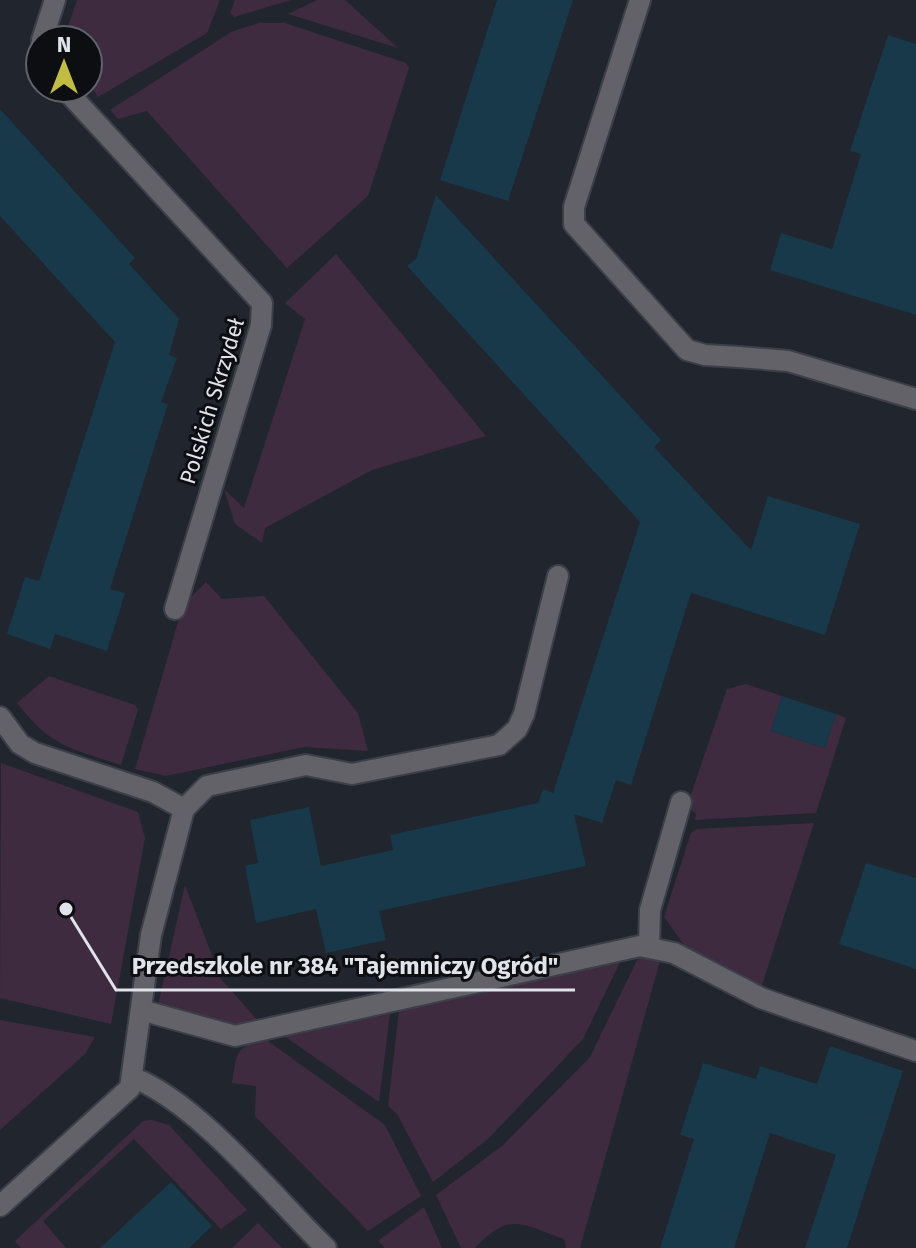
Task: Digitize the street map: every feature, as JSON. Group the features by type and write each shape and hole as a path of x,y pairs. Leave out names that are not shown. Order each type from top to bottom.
{"street":[{"path":"47,24 55,0"},
{"path":"640,0 574,207 574,224 687,350 705,355 788,361 916,399"},
{"name":"Polskich Skrzydeł","path":"79,104 262,303 261,325 175,609"},
{"path":"0,1206 126,1094 134,1078 151,935 184,809 207,786 300,766 352,774 499,745 517,729 524,714 558,576"},
{"path":"0,717 20,744 35,753 124,780 184,809"},
{"path":"649,946 652,899 681,802"},
{"path":"141,1010 235,1036 649,946 674,953 761,998 916,1051"},
{"path":"134,1078 159,1090 214,1137 326,1248"}],"shaded area":[{"path":"77,0 220,0 207,33 104,93 104,24 69,24"},
{"path":"235,0 291,0 234,17 230,13"},
{"path":"317,0 345,0 398,48 288,14"},
{"path":"259,23 285,23 406,63 409,68 368,196 287,268 147,111 118,119 110,110 233,31"},
{"path":"336,254 486,436 372,470 265,528 262,543 235,524 224,489 244,508 305,319 285,303"},
{"path":"206,582 222,599 264,596 358,713 368,751 304,747 166,776 135,769 183,605"},
{"path":"49,676 135,705 138,710 121,765 63,744 29,718 17,703"},
{"path":"746,684 782,696 771,731 825,748 836,714 846,718 816,813 695,820 696,814 687,806 727,689"},
{"path":"1,763 138,812 145,838 111,1024 0,998"},
{"path":"814,823 761,988 687,949 664,917 691,833 696,829"},
{"path":"185,885 221,979 260,1023 238,1028 158,1005"},
{"path":"639,956 660,961 580,1248 566,1248 564,1239 516,1224 498,1229 475,1248 461,1248 436,1195 502,1146 590,1057"},
{"path":"622,958 583,1039 488,1139 433,1182 397,1114 388,1106 399,1010"},
{"path":"390,1014 379,1102 284,1036"},
{"path":"0,1020 95,1037 85,1054 0,1130"},
{"path":"265,1039 385,1125 421,1196 368,1231 255,1116 256,1086 232,1083 242,1049"},
{"path":"143,1121 169,1125 247,1210 221,1229 134,1139 43,1221 66,1248 21,1248 15,1241"},
{"path":"424,1207 442,1248 385,1248 378,1241"},
{"path":"258,1223 282,1248 232,1248"}],"building":[{"path":"497,0 573,0 508,201 440,180"},
{"path":"888,35 916,44 916,315 770,270 781,233 832,249 861,154 850,151"},
{"path":"0,109 135,258 129,264 179,319 169,355 177,358 161,402 168,404 110,589 125,593 107,651 55,634 50,649 7,634 25,577 39,581 115,342 0,216"},
{"path":"436,195 661,440 654,447 751,550 768,496 860,524 825,635 691,593 631,785 616,780 602,823 574,814 586,866 379,911 386,940 326,953 316,909 256,923 245,866 258,863 250,820 309,807 321,866 393,850 390,835 538,803 543,789 553,793 640,522 407,266 416,259"},
{"path":"782,696 836,714 825,748 771,731"},
{"path":"866,863 916,878 916,969 839,944"},
{"path":"830,1046 903,1071 847,1248 805,1248 836,1155 770,1133 734,1248 660,1248 694,1139 680,1135 703,1063 756,1079 760,1066 817,1084"},
{"path":"171,1182 212,1226 189,1248 100,1248"}],"place":[{"name":"Przedszkole nr 384 \"Tajemniczy Ogród\"","path":"66,909"}]}
